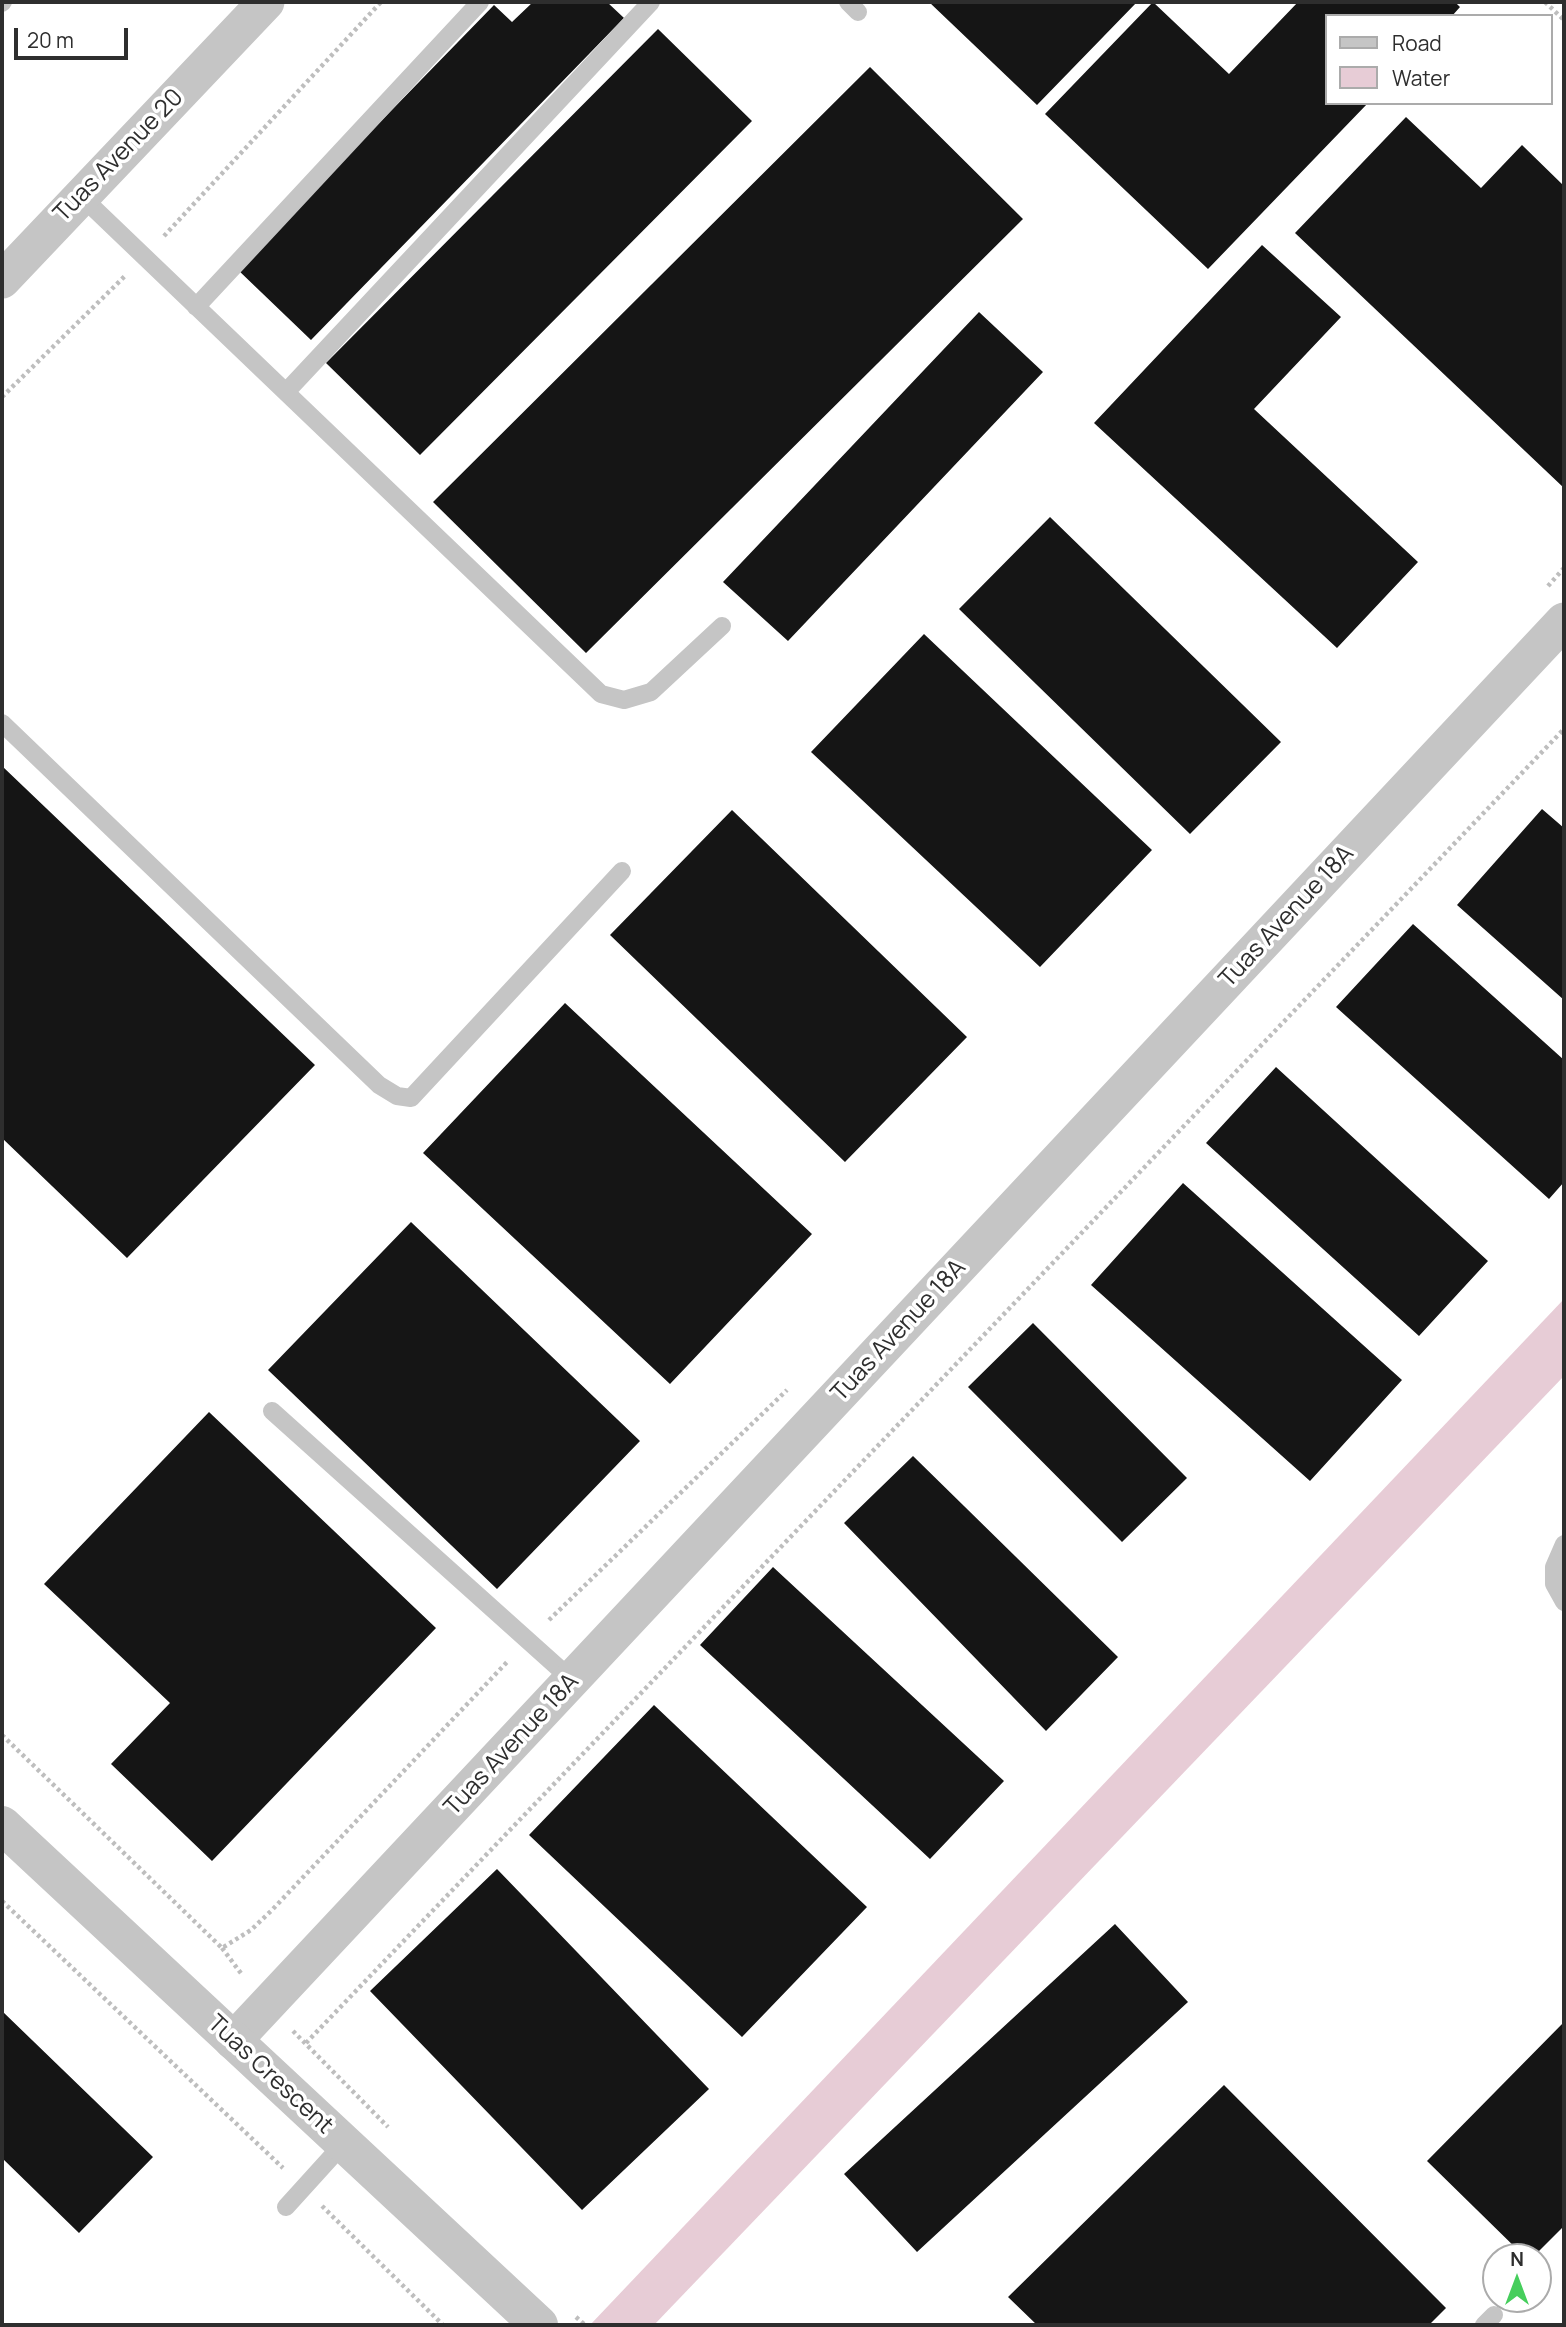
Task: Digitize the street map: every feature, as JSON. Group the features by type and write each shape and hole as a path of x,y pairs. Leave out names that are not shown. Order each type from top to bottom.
{"street":[{"name":"Tuas Avenue 20","path":"2,280 266,2"},
{"name":"Tuas Avenue 18A","path":"233,2041 1564,621"},
{"name":"Tuas Crescent","path":"2,1825 539,2325"}],"lane":[{"path":"197,307 480,2"},
{"path":"286,392 651,2"},
{"path":"81,197 601,694 624,700 651,692 722,626"},
{"path":"2,723 379,1085 397,1096 411,1098 622,871"},
{"path":"272,1411 572,1680"},
{"path":"1564,1544 1554,1567 1554,1584 1564,1602"},
{"path":"286,2207 344,2143"}],"path":[{"path":"2,397 144,257 381,2"},
{"path":"1545,2 1564,20"},
{"path":"306,2043 1564,729"},
{"path":"2,1735 222,1948 251,1930 272,1910 527,1642"},
{"path":"2,1901 443,2325"}],"water":[{"path":"1564,1299 1564,1376 654,2325 590,2325"}],"building":[{"path":"533,2 607,2 624,18 311,340 237,269 494,5 512,22"},
{"path":"929,2 1137,2 1037,105"},
{"path":"1153,2 1229,74 1298,2 1455,2 1460,7 1454,14 1324,14 1324,105 1366,105 1208,269 1045,114"},
{"path":"658,29 752,121 420,455 326,363"},
{"path":"870,67 1023,219 586,653 433,502"},
{"path":"1406,117 1481,188 1522,145 1564,186 1564,488 1295,233"},
{"path":"1262,245 1341,317 1254,409 1418,562 1337,648 1094,423"},
{"path":"979,312 1043,372 788,641 723,582"},
{"path":"1050,517 1281,742 1190,834 959,609"},
{"path":"924,634 1152,850 1040,967 811,752"},
{"path":"2,766 315,1065 127,1258 2,1138"},
{"path":"1542,809 1564,828 1564,1000 1457,905"},
{"path":"732,810 967,1037 845,1162 610,935"},
{"path":"1413,924 1564,1060 1564,1182 1549,1199 1336,1007"},
{"path":"565,1003 812,1234 670,1384 423,1153"},
{"path":"1276,1067 1488,1261 1419,1336 1206,1143"},
{"path":"1183,1183 1402,1380 1310,1481 1091,1285"},
{"path":"411,1222 640,1441 497,1589 268,1370"},
{"path":"1033,1323 1187,1478 1122,1542 968,1387"},
{"path":"209,1412 436,1628 212,1861 111,1764 170,1703 44,1584"},
{"path":"913,1456 1118,1657 1046,1731 844,1523"},
{"path":"773,1567 1004,1781 930,1859 700,1645"},
{"path":"654,1705 867,1907 742,2037 529,1835"},
{"path":"497,1869 709,2089 582,2210 370,1991"},
{"path":"1115,1924 1188,2002 917,2252 844,2174"},
{"path":"2,2011 153,2157 79,2233 2,2158"},
{"path":"1564,2022 1564,2226 1547,2243 1511,2243 1427,2161"},
{"path":"1224,2085 1446,2308 1429,2325 1037,2325 1008,2297"}]}
